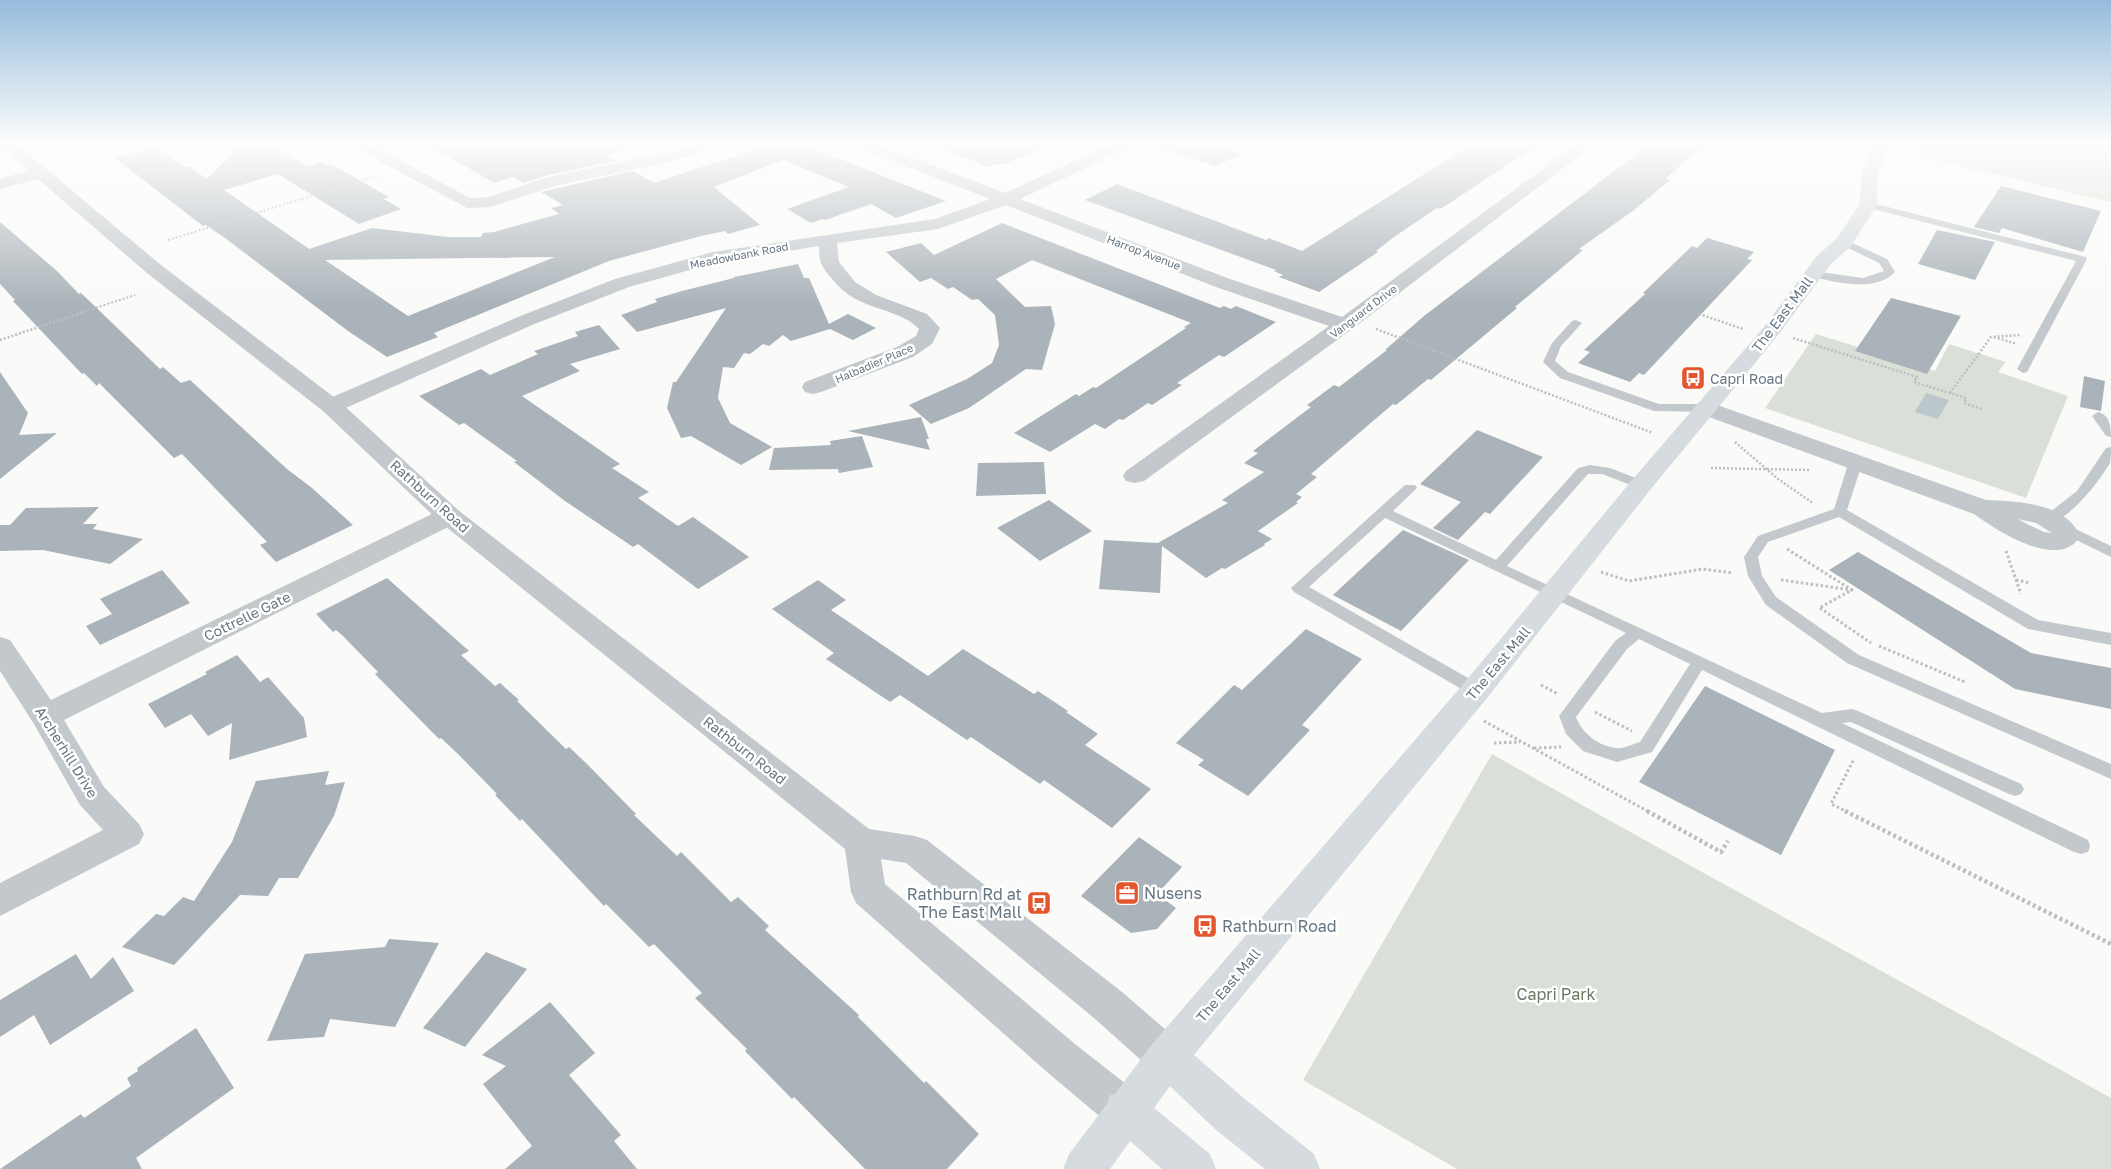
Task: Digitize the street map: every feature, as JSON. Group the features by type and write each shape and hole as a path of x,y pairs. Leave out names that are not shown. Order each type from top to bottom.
{"main road":[{"name":"The East Mall","path":"1084,1169 1125,1110 1166,1057 1468,699 1641,485 1769,334 1813,274 1844,242 1868,205 1868,198"},
{"name":"Rathburn Road","path":"1166,1057 1231,1115 1299,1169"},
{"path":"1125,1110 1195,1169"}],"street":[{"name":"Rathburn Road","path":"69,198 154,269 331,406 450,516 861,842 915,850 1108,1005 1166,1057"},
{"path":"457,198 467,203 490,202 504,198"},
{"name":"Meadowbank Road","path":"331,406 525,320 622,283 714,258 828,239 938,224 985,208 1006,198"},
{"name":"Harrop Avenue","path":"1006,198 1223,283 1345,325"},
{"name":"Vanguard Drive","path":"1135,476 1345,325 1515,198"},
{"name":"Halbadier Place","path":"813,387 904,352 925,340 930,328 920,318 870,300 848,286 829,263 828,239"},
{"path":"1706,408 1853,471 1983,508 2006,510 2058,524"},
{"name":"Cottrelle Gate","path":"45,716 450,516"},
{"name":"Archerhill Drive","path":"0,647 45,716 92,796 126,834 0,900"},
{"path":"861,842 869,892 1061,1058 1125,1110"}],"lane":[{"path":"1868,205 2082,259 2023,369"},
{"path":"1813,274 1864,282 1881,279 1890,272 1883,261 1844,242"},
{"path":"1576,323 1556,345 1549,362 1564,375 1658,408 1706,408"},
{"path":"2098,416 2111,433"},
{"path":"2111,451 2082,494 2058,524 2111,552"},
{"path":"1498,567 1583,471 1591,468 1601,470 1641,485"},
{"path":"1835,514 1853,471"},
{"path":"1410,488 1299,588 1468,699"},
{"path":"1384,512 1638,632 2081,846"},
{"path":"2111,640 2034,625 1835,514 1763,539 1752,557 1755,576 1771,601 1852,659 2111,772"},
{"path":"1638,632 1621,645 1567,716 1572,729 1589,746 1617,755 1646,747 1699,662"},
{"path":"1819,720 1852,715 2015,790"}],"path":[{"path":"168,240 307,198"},
{"path":"0,340 135,295"},
{"path":"1699,314 1917,376 1914,382 1966,398 1964,403 1982,409"},
{"path":"1375,328 1653,433"},
{"path":"1991,337 2023,335"},
{"path":"1991,337 2034,348"},
{"path":"1950,394 1991,337"},
{"path":"1742,442 1733,439 1768,470 1835,514"},
{"path":"1804,464 1821,471"},
{"path":"1711,468 1853,471"},
{"path":"1768,537 1852,590"},
{"path":"2003,543 2028,613 2026,621"},
{"path":"1577,565 1629,581 1703,570 1852,590"},
{"path":"2016,580 2030,583"},
{"path":"1812,612 1852,590"},
{"path":"1820,608 1869,642 1965,682"},
{"path":"1468,699 1521,742 1721,852 1728,841"},
{"path":"1864,741 1830,804 2111,944"},
{"path":"1494,743 1521,742"}],"green space":[{"path":"2092,198 2111,198 2111,202"},
{"path":"1816,334 1935,371 1949,344 2006,362 1998,372 2068,396 2026,498 1765,408"},
{"name":"Capri Park","path":"1492,754 2111,1098 2111,1169 1457,1169 1303,1080"}],"shaded area":[{"path":"1926,393 1949,400 1938,419 1915,412"}],"building":[{"path":"166,198 235,198 309,249 372,228 448,237 481,237 483,233 494,232 559,214 551,208 563,205 550,198 727,198 760,225 728,234 725,231 701,236 609,261 434,333 438,337 387,357 348,331 225,238 206,225 203,226","holes":["555,257 408,316 325,260"]},
{"path":"316,198 388,198 384,199 401,209 359,224"},
{"path":"819,198 937,198 946,201 896,218 871,204 811,223 787,209"},
{"path":"1090,198 1153,198 1266,240 1269,238 1302,251 1387,198 1458,198 1440,209 1437,208 1394,237 1376,251 1378,252 1319,292 1279,277 1283,275 1274,271 1276,270 1085,200"},
{"path":"1579,198 1649,198 1579,249 1583,250 1515,307 1517,308 1431,380 1428,379 1396,405 1393,404 1311,474 1317,477 1296,494 1302,497 1296,502 1298,503 1258,531 1272,539 1265,545 1206,578 1162,546 1160,593 1099,589 1104,540 1158,543 1228,503 1222,500 1264,472 1244,463 1258,453 1253,451 1311,407 1307,405 1334,385 1339,387 1387,350 1385,350 1424,316"},
{"path":"1993,198 2047,198 2101,211 2083,252 2002,228 1999,233 1974,227"},
{"path":"0,222 57,271 79,294 81,293 160,369 163,367 181,383 190,380 287,469 312,488 353,525 276,562 260,545 267,542 182,454 174,458 99,383 97,386 84,373 82,374 13,301 15,300 0,284"},
{"path":"1002,223 1220,308 1224,306 1231,309 1236,306 1276,322 1224,357 1219,355 1177,383 1182,385 1152,405 1148,403 1123,420 1119,419 1105,429 1095,424 1050,452 1014,433 1076,394 1079,396 1093,387 1096,388 1191,323 1032,260 996,279 1025,307 1051,306 1055,324 1042,370 1026,369 969,408 931,424 909,405 967,379 992,363 999,345 995,315 978,299 972,300 953,287 948,289 931,278 920,282 886,252 921,243 934,255"},
{"path":"1937,230 1995,242 1975,280 1918,264"},
{"path":"1707,238 1754,252 1747,259 1752,260 1644,375 1639,373 1630,382 1578,363 1590,352 1584,350 1645,294 1643,293 1692,246 1697,248"},
{"path":"798,264 804,278 809,278 829,324 848,314 876,328 853,340 830,329 791,341 783,335 769,346 763,344 750,354 744,353 734,368 723,367 718,398 730,423 772,447 741,465 691,436 681,438 667,408 673,382 676,382 726,308 637,332 621,315 657,302 655,299 682,291 734,277"},
{"path":"1891,298 1961,316 1927,374 1855,351"},
{"path":"599,325 620,349 570,364 580,371 522,396 620,464 612,468 649,492 638,498 678,526 693,517 749,557 698,589 638,544 633,547 565,501 514,462 517,461 464,423 459,425 419,396 481,369 490,375 538,354 534,351 578,336 575,332"},
{"path":"0,372 28,413 19,435 57,433 0,479"},
{"path":"2084,376 2105,381 2101,411 2080,407"},
{"path":"921,417 929,439 926,439 930,450 848,431"},
{"path":"1477,430 1543,457 1490,514 1485,512 1458,540 1433,528 1461,502 1420,484"},
{"path":"862,436 873,467 839,473 838,469 769,470 774,448 831,445 830,441"},
{"path":"1044,462 1046,494 976,496 978,463"},
{"path":"1049,500 1092,531 1040,561 997,528"},
{"path":"99,507 83,524 97,524 93,529 143,539 110,564 43,550 0,551 0,525 10,525 26,508"},
{"path":"1403,530 1469,560 1401,631 1333,595"},
{"path":"1858,552 2031,653 2111,668 2111,709 2015,689 1829,570"},
{"path":"162,570 190,603 100,645 86,626 112,614 100,599"},
{"path":"387,578 469,651 461,655 495,686 500,683 519,700 517,701 566,749 569,747 587,764 636,814 634,815 677,856 681,852 731,902 738,897 769,926 765,930 859,1015 858,1017 924,1083 926,1081 979,1134 947,1169 865,1169 794,1097 792,1099 745,1051 747,1049 695,998 702,993 654,944 649,947 606,904 604,906 522,819 520,821 495,795 497,794 459,755 441,738 439,739 375,674 378,672 342,635 336,630 333,632 316,614"},
{"path":"818,580 846,600 831,610 928,676 963,649 1034,694 1038,691 1098,734 1085,745 1151,789 1112,828 1044,780 1040,784 971,737 967,740 900,695 890,702 826,659 834,653 772,609"},
{"path":"1306,629 1362,659 1302,725 1310,730 1248,796 1198,765 1204,760 1176,743 1234,685 1242,690"},
{"path":"237,655 260,682 268,677 304,718 307,737 229,760 232,723 208,736 191,714 165,728 148,704 207,674 205,672"},
{"path":"1705,686 1835,750 1781,855 1639,782"},
{"path":"329,771 325,785 345,782 334,816 298,878 279,878 268,896 240,895 174,965 122,947 156,914 164,916 183,897 194,901 232,842 256,781"},
{"path":"1139,837 1182,867 1157,894 1176,908 1157,929 1131,933 1081,896"},
{"path":"389,939 439,943 395,1027 330,1019 324,1037 267,1041 305,954 385,947"},
{"path":"486,952 527,969 465,1047 423,1028"},
{"path":"76,954 91,979 113,957 134,991 50,1045 34,1015 0,1037 0,1000"},
{"path":"550,1002 595,1053 569,1075 621,1135 614,1141 637,1169 505,1169 532,1146 483,1084 506,1066 482,1055"},
{"path":"196,1028 234,1088 136,1158 142,1169 0,1169 81,1114 84,1118 131,1086 127,1078 138,1071 137,1068"}],"place":[{"name":"Capri Road","path":"1693,378"},
{"name":"Nusens","path":"1127,893"},
{"name":"Rathburn Rd at The East Mall","path":"1039,903"},
{"name":"Rathburn Road","path":"1205,926"}]}
